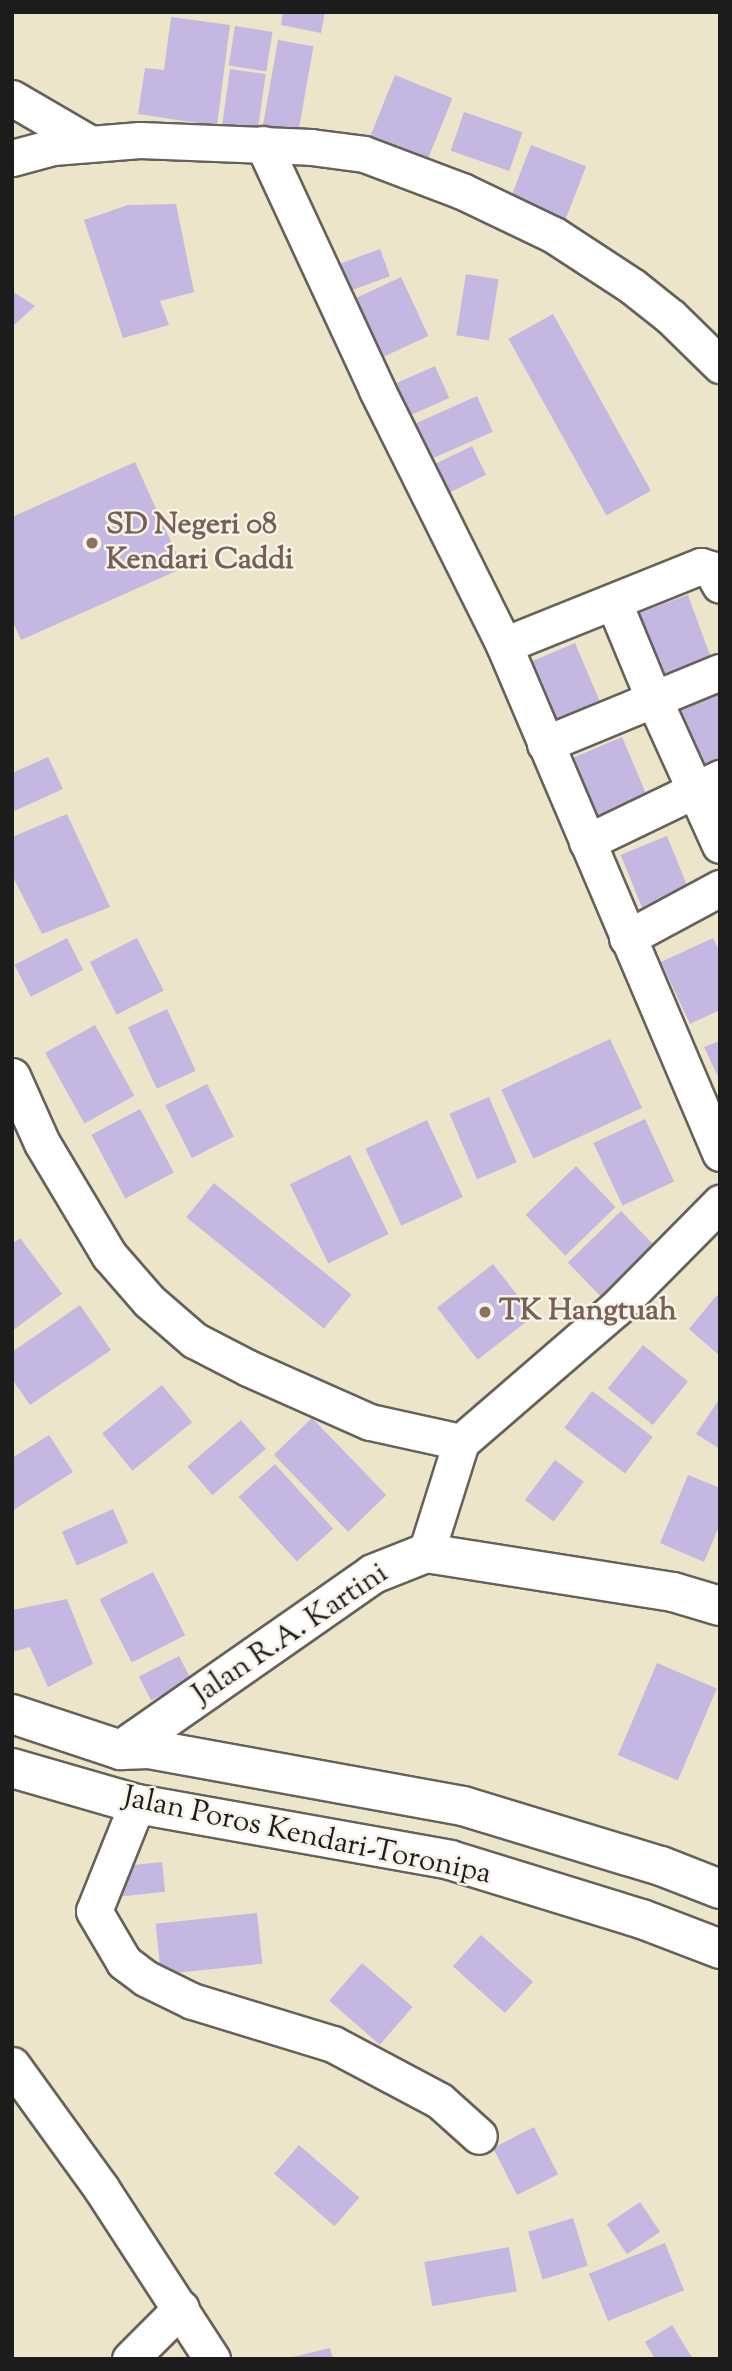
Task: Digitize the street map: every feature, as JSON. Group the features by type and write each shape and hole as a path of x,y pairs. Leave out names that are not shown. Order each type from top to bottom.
{"main road":[{"name":"Jalan R.A. Kartini","path":"121,1750 373,1574 426,1553 673,1592 720,1606"},
{"name":"Jalan Poros Kendari-Toronipa","path":"12,1714 121,1750 149,1749 463,1806 661,1867 720,1889"},
{"path":"121,1750 126,1801"},
{"name":"Jalan Poros Kendari-Toronipa","path":"12,1768 126,1801 450,1860 642,1919 720,1949"},
{"path":"450,1860 463,1806"}],"street":[{"path":"12,98 89,144"},
{"path":"12,158 53,147 140,140 263,144 364,154 462,191 542,230 632,286 671,317 720,365"},
{"path":"263,144 377,390 504,645 720,1153"},
{"path":"504,645 701,566 711,569 720,585"},
{"path":"614,603 655,702 707,784 720,845"},
{"path":"545,744 655,702 720,672"},
{"path":"587,842 707,784"},
{"path":"627,938 720,888"},
{"path":"12,1076 42,1143 109,1255 149,1301 194,1340 248,1368 370,1422 461,1442"},
{"path":"426,1553 461,1442 616,1308 720,1203"},
{"path":"126,1801 94,1911 124,1962 145,1978 192,2001 333,2044 440,2101 479,2136"},
{"path":"12,2065 101,2188 212,2359"},
{"path":"130,2359 181,2308"}],"building":[{"path":"283,12 325,12 321,33 281,25"},
{"path":"171,17 230,25 217,126 138,114 145,68 164,70"},
{"path":"235,26 273,32 266,71 229,66"},
{"path":"278,40 313,46 298,133 263,127"},
{"path":"230,69 266,74 258,130 222,125"},
{"path":"395,75 452,98 426,165 368,142"},
{"path":"464,112 523,132 509,171 451,151"},
{"path":"531,145 586,166 561,231 506,209"},
{"path":"176,204 194,292 160,301 169,325 123,338 84,220 128,205"},
{"path":"380,249 390,276 345,293 335,265"},
{"path":"466,274 499,279 489,340 456,335"},
{"path":"401,277 428,336 380,358 353,299"},
{"path":"12,291 35,306 12,327"},
{"path":"553,314 651,491 606,515 508,339"},
{"path":"435,366 449,398 408,416 394,384"},
{"path":"477,396 493,432 422,463 406,428"},
{"path":"472,446 486,475 444,495 430,467"},
{"name":"SD Negeri 08 Kendari Caddi","path":"135,462 183,568 21,640 12,620 12,517"},
{"path":"688,595 712,660 652,681 629,617"},
{"path":"575,643 603,709 554,730 526,664"},
{"path":"720,692 720,764 701,772 675,711"},
{"path":"622,737 650,802 600,823 572,758"},
{"path":"48,757 63,789 12,812 12,773"},
{"path":"67,814 110,907 42,934 12,875 12,837"},
{"path":"667,836 690,893 643,911 621,855"},
{"path":"67,938 83,970 31,997 14,965"},
{"path":"137,938 164,991 117,1015 90,962"},
{"path":"713,938 720,952 720,1010 690,1024 661,962"},
{"path":"167,1009 196,1071 157,1089 128,1027"},
{"path":"95,1025 134,1096 84,1123 45,1053"},
{"path":"610,1039 642,1108 533,1159 501,1090"},
{"path":"720,1041 720,1081 704,1047"},
{"path":"207,1084 234,1137 192,1158 165,1105"},
{"path":"489,1097 517,1162 477,1179 449,1114"},
{"path":"140,1109 174,1173 125,1198 91,1135"},
{"path":"645,1119 674,1182 623,1206 593,1143"},
{"path":"427,1120 463,1197 401,1226 365,1149"},
{"path":"350,1155 389,1234 328,1263 290,1184"},
{"path":"576,1166 616,1207 565,1256 526,1215"},
{"path":"214,1183 352,1294 324,1329 186,1217"},
{"path":"621,1211 657,1248 604,1300 568,1262"},
{"path":"20,1238 62,1294 12,1331 12,1244"},
{"name":"TK Hangtuah","path":"493,1264 534,1316 478,1360 437,1308"},
{"path":"717,1295 720,1297 720,1356 689,1329"},
{"path":"80,1305 111,1350 30,1405 12,1379 12,1352"},
{"path":"643,1345 688,1382 653,1425 608,1389"},
{"path":"162,1385 192,1422 132,1471 102,1433"},
{"path":"592,1391 653,1437 625,1473 564,1428"},
{"path":"720,1398 720,1449 696,1434"},
{"path":"312,1418 386,1495 348,1532 274,1455"},
{"path":"241,1420 266,1449 212,1495 187,1467"},
{"path":"49,1435 73,1472 12,1511 12,1458"},
{"path":"555,1460 584,1482 554,1522 525,1500"},
{"path":"275,1464 333,1529 297,1561 239,1497"},
{"path":"688,1475 720,1488 720,1524 704,1562 660,1543"},
{"path":"113,1509 128,1543 77,1566 62,1532"},
{"path":"153,1572 185,1635 132,1663 100,1599"},
{"path":"67,1599 93,1664 48,1687 30,1647 12,1652 12,1610"},
{"path":"179,1656 191,1680 151,1700 139,1676"},
{"path":"657,1663 717,1688 678,1780 618,1755"},
{"path":"162,1862 165,1892 120,1897 117,1867"},
{"path":"257,1913 262,1964 161,1974 156,1924"},
{"path":"481,1935 533,1982 505,2013 453,1966"},
{"path":"362,1963 413,2007 380,2045 329,2001"},
{"path":"534,2127 558,2174 517,2195 493,2148"},
{"path":"299,2145 359,2197 334,2226 274,2174"},
{"path":"640,2202 660,2232 627,2254 607,2224"},
{"path":"573,2218 588,2266 543,2280 528,2232"},
{"path":"665,2243 684,2290 608,2321 589,2274"},
{"path":"509,2247 517,2291 432,2306 424,2262"},
{"path":"672,2325 693,2359 655,2359 645,2342"},
{"path":"330,2348 333,2359 289,2359 289,2358"}],"place":[{"name":"SD Negeri 08 Kendari Caddi","path":"92,543"},
{"name":"TK Hangtuah","path":"485,1312"}]}
